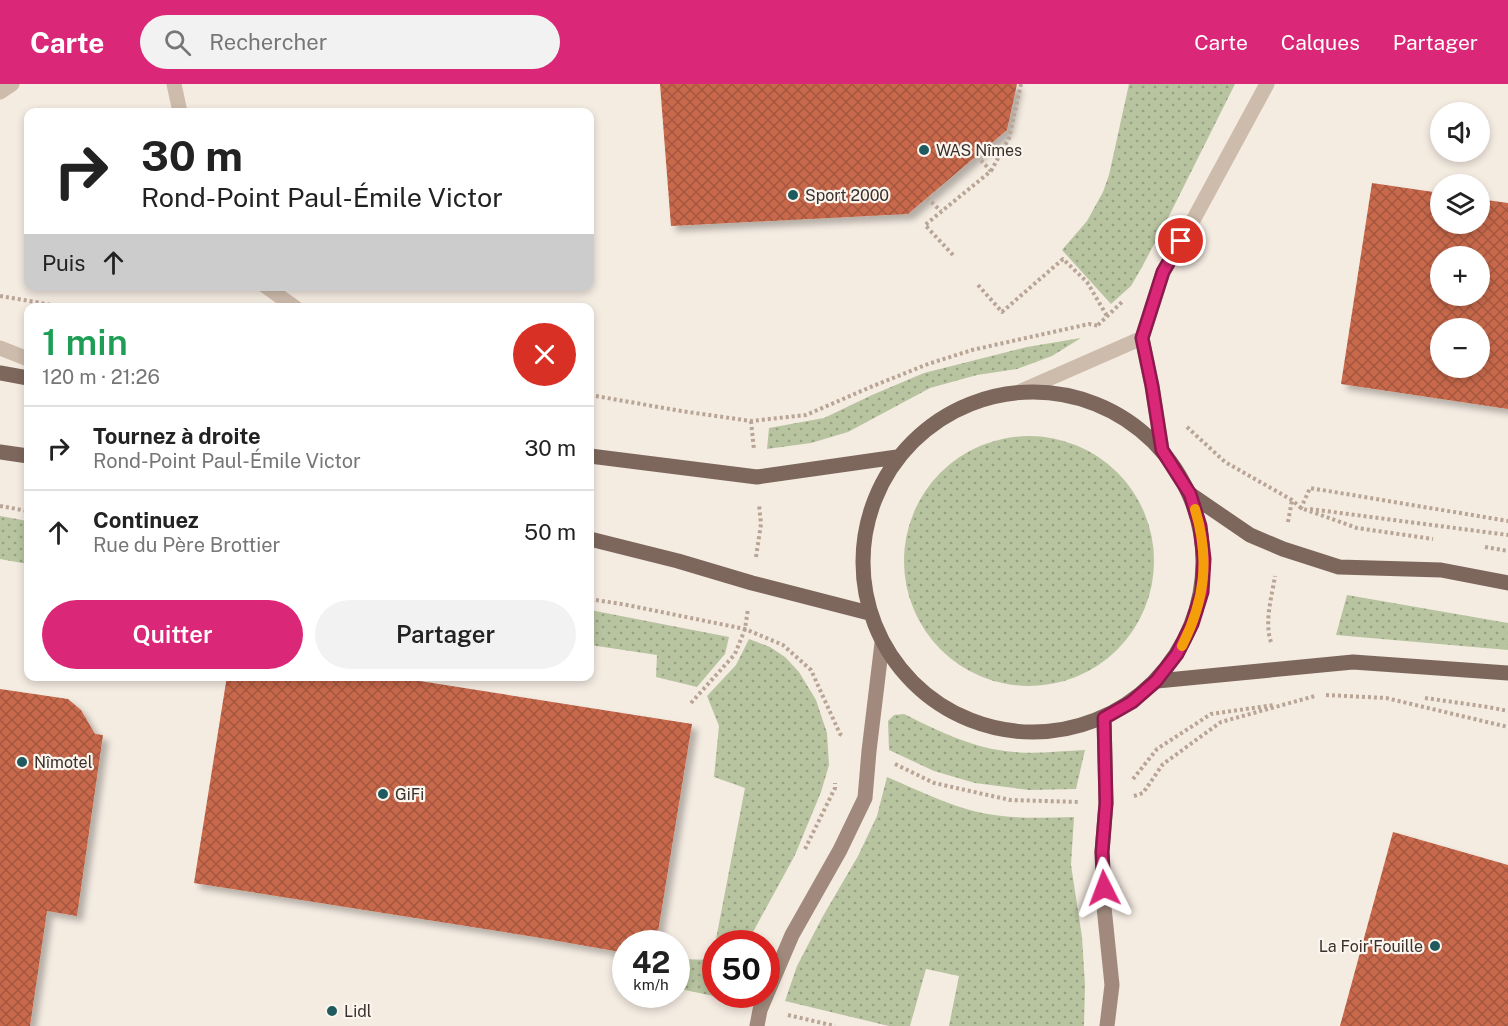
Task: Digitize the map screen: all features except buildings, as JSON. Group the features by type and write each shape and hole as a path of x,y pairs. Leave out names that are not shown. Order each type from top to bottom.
{"main road":[{"path":"0,373 24,377"},
{"path":"1021,391 1058,393 1092,402 1130,421 1162,450 1190,494 1200,526 1204,559 1202,592 1192,624 1177,654 1156,681 1132,702 1104,718 1074,728 1042,733 1010,732 979,724 923,693 882,643 869,613 861,558 870,505 897,457 931,423 974,401 1021,391"},
{"path":"0,452 24,455"},
{"path":"594,457 757,477 897,457"},
{"path":"1190,494 1250,535 1282,549 1339,567 1441,570 1508,583"},
{"path":"594,541 678,561 869,613"},
{"path":"757,1026 760,1010 792,935 840,850 865,798 882,643"},
{"path":"1156,681 1353,662 1508,673"},
{"path":"1104,718 1106,803 1102,852 1104,906 1112,985 1107,1026"}],"street":[{"path":"0,92 12,84"},
{"path":"174,84 179,108"},
{"path":"1162,450 1142,338 1163,272 1267,84"},
{"path":"272,291 289,303"},
{"path":"1021,391 1142,338"},
{"path":"0,348 24,357"}],"path":[{"path":"953,255 925,225 991,171 1009,138 1021,84"},
{"path":"977,156 991,171"},
{"path":"927,198 941,211"},
{"path":"978,285 1002,312 1063,259 1087,282 1107,316"},
{"path":"0,296 41,303"},
{"path":"594,396 751,421 806,415 928,364 972,350 1089,324 1142,338"},
{"path":"691,703 735,654 745,629 760,524 751,421"},
{"path":"1183,423 1225,462 1292,500 1301,508 1357,528 1438,540"},
{"path":"1301,508 1310,488 1508,521"},
{"path":"1281,669 1269,636 1269,611 1276,568 1292,500"},
{"path":"0,506 24,510"},
{"path":"1301,508 1508,535"},
{"path":"1485,547 1508,551"},
{"path":"594,600 745,629 783,645 811,670 840,734 839,745"},
{"path":"1106,803 1132,781 1156,749 1211,714 1293,702 1333,689"},
{"path":"840,734 934,783 1010,800 1106,803 1143,793 1163,764 1221,722 1320,695 1386,698 1508,727"},
{"path":"1421,697 1508,711"},
{"path":"805,850 835,788 836,777"},
{"path":"781,1014 835,1026"}],"green space":[{"path":"1129,84 1235,84 1142,267 1131,286 1111,304 1062,250 1087,221 1103,192 1109,175"},
{"path":"1081,338 1052,356 1017,369 977,375 930,388 848,432 811,443 767,449 769,428 824,418 924,373 1027,347"},
{"path":"1017,436 1041,436 1065,441 1088,450 1118,472 1133,491 1145,513 1152,537 1154,561 1152,585 1145,609 1133,631 1118,650 1099,665 1077,677 1041,686 1017,686 993,681 970,672 949,658 932,641 918,620 909,597 904,573 904,549 909,525 918,502 932,481 949,464 970,450 993,441"},
{"path":"0,516 24,520 24,563 0,559"},
{"path":"1347,595 1508,623 1508,650 1336,635"},
{"path":"594,611 729,637 725,654 697,687 656,677 657,655 594,646"},
{"path":"749,639 770,647 785,657 799,672 816,700 827,733 829,765 821,792 795,855 754,930 718,930 745,788 714,777 719,726 707,696 736,665"},
{"path":"904,714 953,737 992,749 1025,753 1085,750 1076,789 1029,790 975,783 934,771 889,750 888,721 894,715"},
{"path":"887,777 946,802 982,813 1039,818 1074,817 1071,865 1082,937 1085,985 1084,1026 949,1026 959,976 926,969 910,1026 889,1026 785,1001 797,966 858,856 877,816"},
{"path":"690,959 702,960 702,994 690,991"}],"slow traffic":[{"path":"1182,646 1202,592 1204,559 1200,526 1195,509"}],"place":[{"name":"WAS Nîmes","path":"924,150"},
{"name":"Sport 2000","path":"793,195"},
{"name":"Nîmotel","path":"22,762"},
{"name":"GiFi","path":"383,794"},
{"name":"La Foir'Fouille","path":"1435,946"},
{"name":"Lidl","path":"332,1011"}],"route":[{"path":"1104,888 1102,852 1106,803 1104,718 1132,702 1156,681 1177,654 1192,624 1202,592 1204,559 1200,526 1190,494 1162,450 1142,338 1163,272 1181,241"}]}
